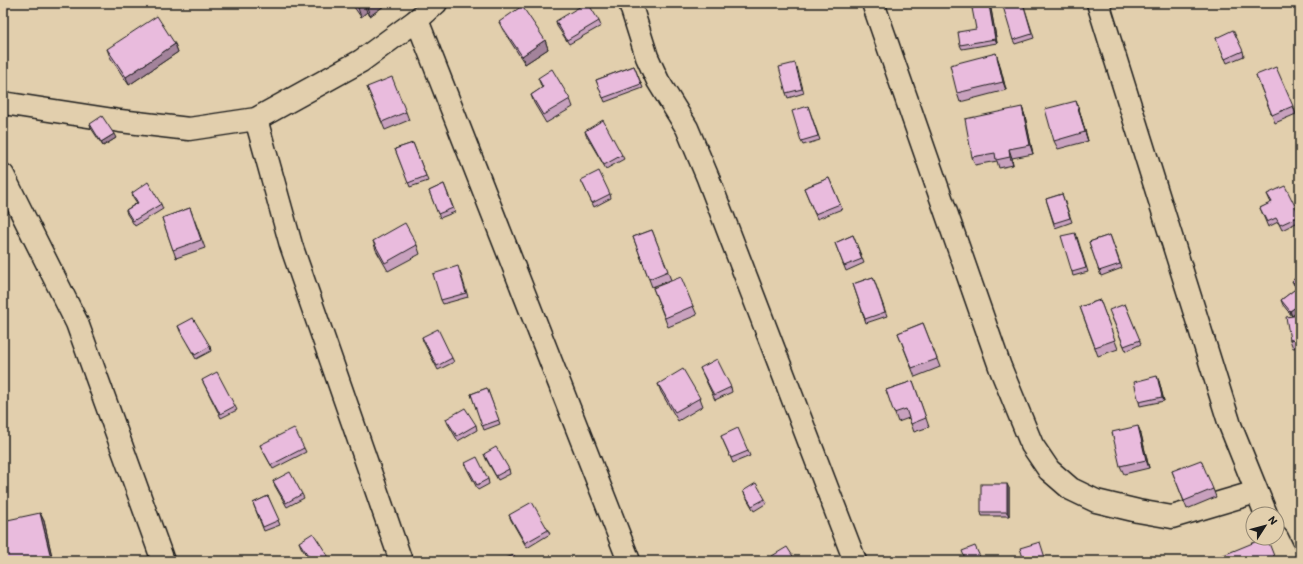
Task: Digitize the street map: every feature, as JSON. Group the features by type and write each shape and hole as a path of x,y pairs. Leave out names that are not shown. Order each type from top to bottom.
{"street":[{"path":"3,103 120,121 189,129 256,119 361,61 417,20 436,3"},
{"path":"630,3 646,57 658,81 686,128 708,178 855,561"},
{"path":"873,3 1000,367 1032,445 1049,470 1070,489 1096,501 1172,517 1256,492"},
{"path":"1098,3 1230,425 1262,506"},
{"path":"417,20 629,561"},
{"path":"256,119 291,245 401,561"},
{"path":"3,175 77,323 163,561"},
{"path":"1281,546 1288,561"}],"building":[{"path":"354,3 373,3 367,7 364,4 358,8"},
{"path":"588,3 599,21 567,40 556,21"},
{"path":"1002,3 1023,3 1032,34 1013,40"},
{"path":"989,5 995,39 960,45 958,32 976,29 972,8"},
{"path":"522,6 545,40 522,56 499,22"},
{"path":"157,16 175,44 126,77 107,49"},
{"path":"1233,30 1243,51 1225,59 1216,38"},
{"path":"996,53 1003,82 957,93 950,65"},
{"path":"795,63 802,89 786,93 779,67"},
{"path":"634,66 641,84 603,98 596,80"},
{"path":"1276,67 1293,106 1272,115 1256,75"},
{"path":"552,69 570,99 543,115 531,95 543,87 538,78"},
{"path":"392,77 406,112 382,122 367,87"},
{"path":"1076,101 1085,132 1054,141 1045,109"},
{"path":"808,106 818,136 801,141 792,111"},
{"path":"1022,107 1030,145 1009,149 1010,157 996,160 995,153 972,157 965,119"},
{"path":"102,116 114,134 101,142 90,124"},
{"path":"603,120 622,155 604,165 585,131"},
{"path":"413,143 426,176 408,183 395,149"},
{"path":"599,171 610,194 592,203 581,180"},
{"path":"829,178 840,204 815,214 804,188"},
{"path":"148,182 161,204 133,221 126,210 138,203 132,193"},
{"path":"444,184 453,208 438,214 429,191"},
{"path":"1285,186 1300,216 1280,225 1276,218 1267,222 1260,208 1272,202 1267,194"},
{"path":"1062,194 1070,218 1054,223 1046,199"},
{"path":"190,208 201,240 173,250 162,218"},
{"path":"405,223 417,245 385,263 373,241"},
{"path":"652,230 668,271 649,279 633,237"},
{"path":"1075,233 1086,268 1072,272 1061,236"},
{"path":"853,235 862,259 844,266 835,243"},
{"path":"1110,235 1120,264 1099,271 1089,242"},
{"path":"458,266 466,293 441,300 433,274"},
{"path":"1300,274 1300,304 1290,311 1281,300 1298,287 1292,281"},
{"path":"681,277 693,306 665,318 653,288"},
{"path":"873,277 885,312 865,319 853,284"},
{"path":"1100,300 1115,340 1095,347 1080,307"},
{"path":"1125,304 1140,340 1124,346 1109,310"},
{"path":"1300,315 1300,352 1298,338 1290,340 1286,317"},
{"path":"193,318 210,346 195,355 178,326"},
{"path":"923,323 937,359 912,368 898,333"},
{"path":"438,329 452,358 437,366 422,337"},
{"path":"717,359 731,387 714,395 700,368"},
{"path":"683,369 700,398 675,412 658,384"},
{"path":"217,372 235,406 220,414 202,380"},
{"path":"1157,376 1162,397 1139,402 1134,382"},
{"path":"913,381 926,418 911,424 906,409 894,413 886,390"},
{"path":"487,388 499,420 482,426 471,394"},
{"path":"465,408 476,425 457,436 446,419"},
{"path":"1138,426 1146,460 1120,466 1112,432"},
{"path":"294,428 304,448 271,465 260,445"},
{"path":"738,428 748,451 731,458 721,436"},
{"path":"496,447 509,469 496,476 484,454"},
{"path":"477,457 488,479 477,485 465,463"},
{"path":"1201,460 1213,489 1184,501 1172,471"},
{"path":"290,472 302,494 286,503 273,481"},
{"path":"756,483 765,499 752,506 743,491"},
{"path":"981,484 1007,484 1007,512 981,512"},
{"path":"268,496 279,520 263,527 253,503"},
{"path":"532,502 548,530 525,543 509,515"},
{"path":"40,513 51,558 38,561 3,561 3,521"},
{"path":"313,533 330,559 326,561 312,561 299,542"},
{"path":"1040,542 1046,561 1024,561 1020,548"},
{"path":"975,546 982,561 966,561 962,551"},
{"path":"1245,546 1270,546 1276,561 1223,561 1221,556"},
{"path":"787,547 796,561 775,561 772,556"},
{"path":"514,555 517,561 499,561"}]}
